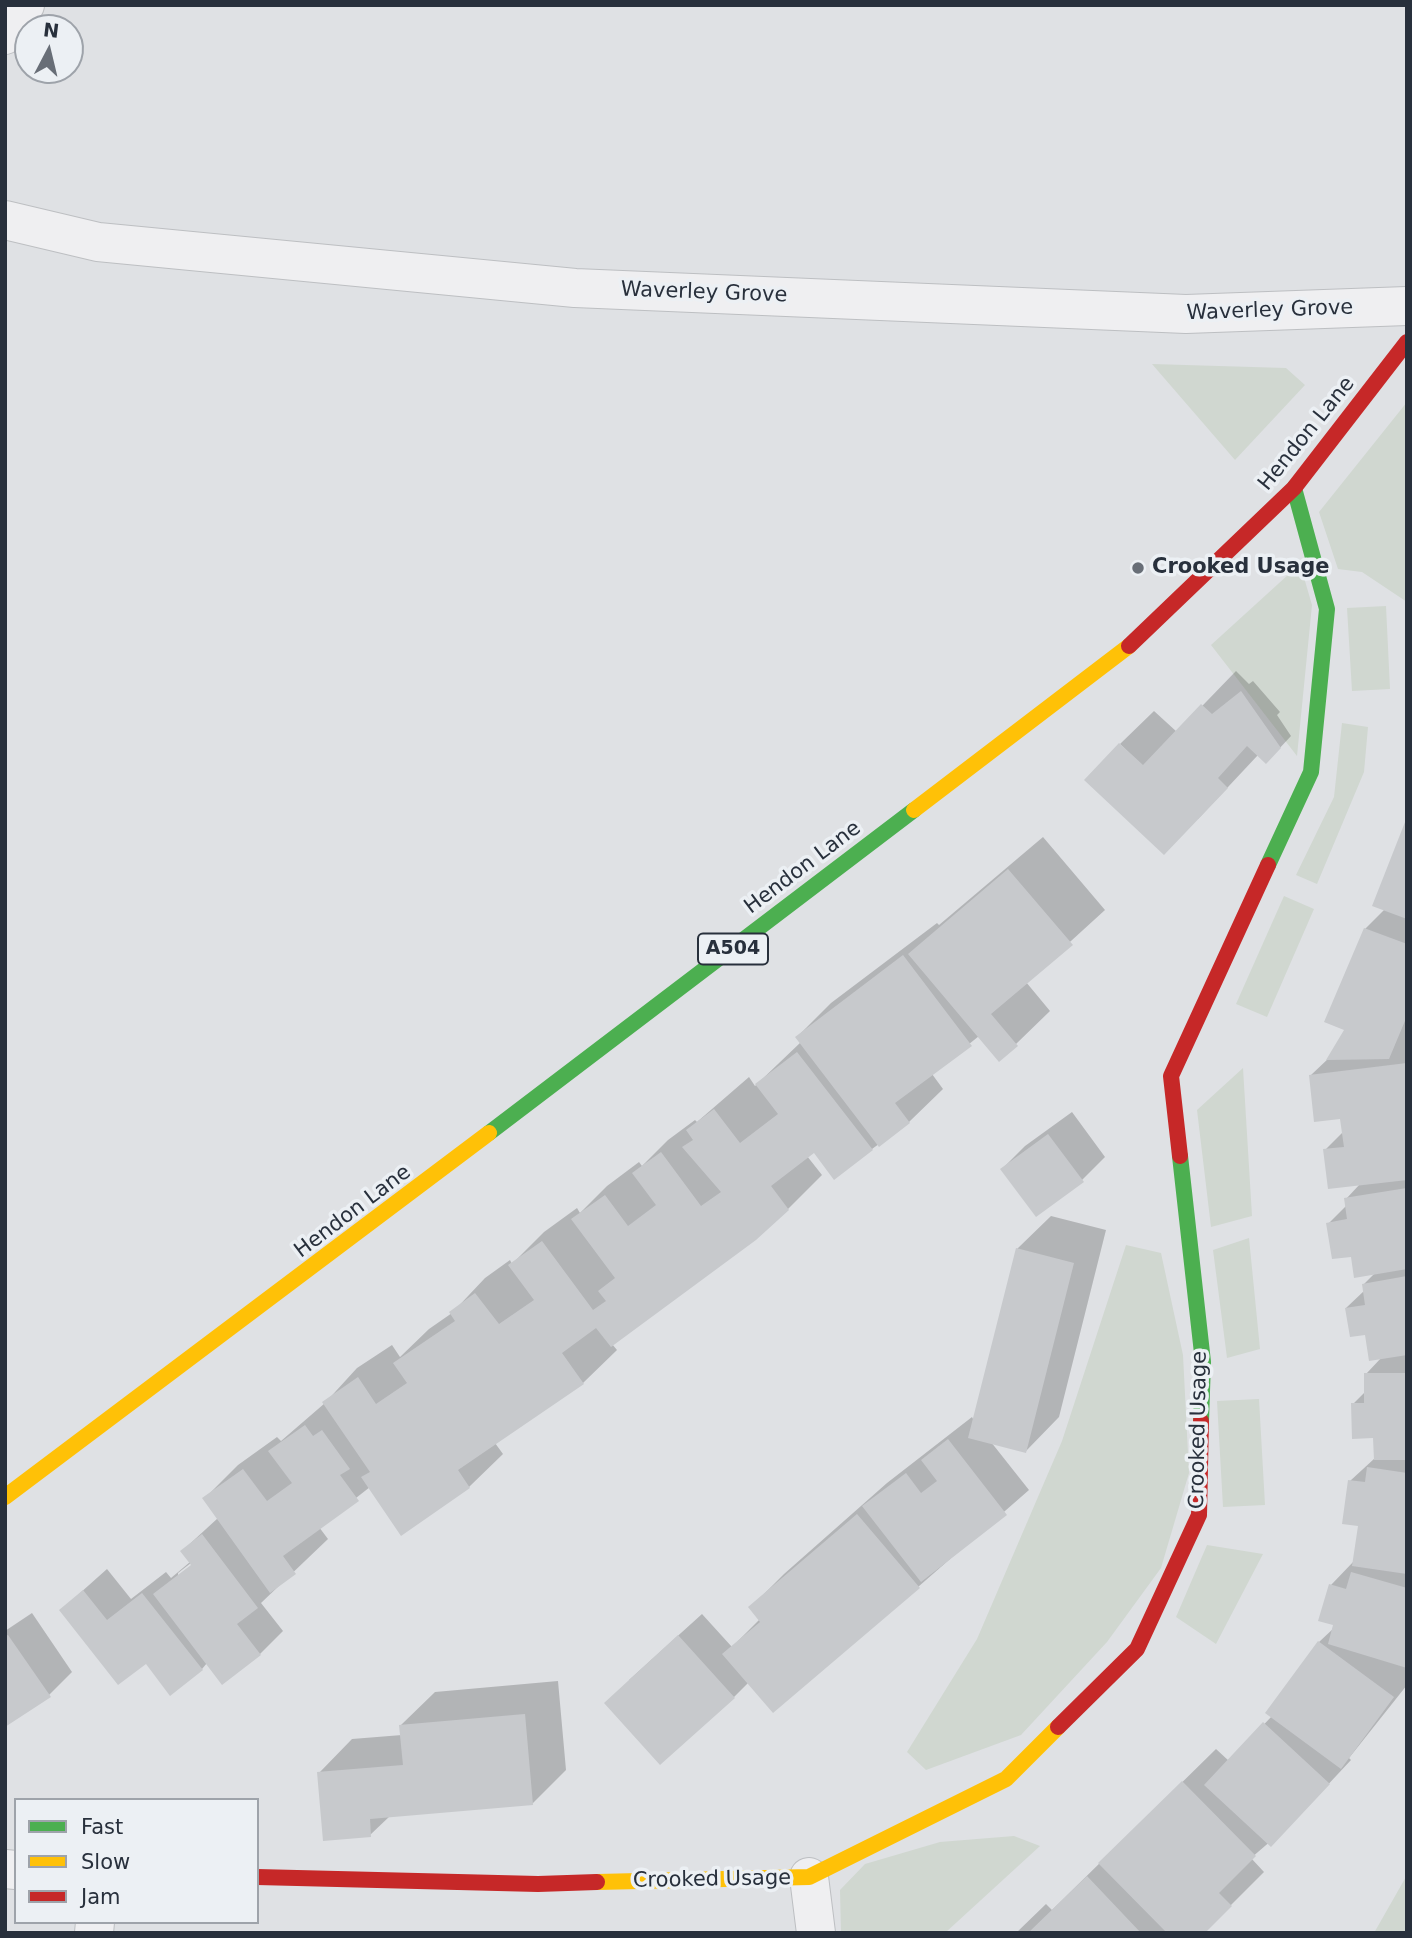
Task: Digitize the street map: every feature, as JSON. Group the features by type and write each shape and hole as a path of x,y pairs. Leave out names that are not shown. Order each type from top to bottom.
{"street":[{"path":"5,35 25,5"},
{"name":"Waverley Grove","path":"5,220 98,242 575,288 1186,314 1407,306"},
{"name":"Hendon Lane","path":"5,1497 187,1364 1139,638 1294,488 1405,349"},
{"name":"Crooked Usage","path":"259,1877 538,1884 808,1877 1006,1779 1137,1649 1199,1515 1203,1362 1171,1076 1311,772 1327,609 1294,488"},
{"path":"808,1877 816,1933"}],"shaded area":[{"path":"1152,364 1286,368 1305,385 1235,460"},
{"path":"1407,402 1407,602 1362,572 1338,569 1319,512"},
{"path":"1300,564 1312,605 1297,756 1211,645"},
{"path":"1386,606 1390,689 1352,691 1347,608"},
{"path":"1342,723 1368,727 1364,772 1317,884 1296,875 1334,797"},
{"path":"1284,896 1314,909 1267,1017 1236,1004"},
{"path":"1243,1068 1252,1216 1211,1227 1197,1110"},
{"path":"1249,1238 1260,1349 1227,1358 1213,1250"},
{"path":"1126,1245 1161,1253 1183,1355 1189,1473 1161,1568 1107,1642 1021,1735 926,1770 907,1752 977,1639 1062,1441"},
{"path":"1259,1399 1265,1505 1223,1507 1217,1401"},
{"path":"1207,1545 1263,1554 1216,1644 1176,1617"},
{"path":"1014,1836 1040,1846 945,1933 841,1933 840,1890 865,1864 940,1842"},
{"path":"1407,1875 1407,1933 1374,1933"}],"building":[{"path":"1241,691 1281,748 1266,764 1247,746 1218,778 1228,788 1164,855 1084,780 1119,743 1143,765 1201,704 1212,714"},
{"path":"1407,817 1407,919 1372,906"},
{"path":"1008,869 1073,945 991,1014 1018,1046 999,1062 908,954"},
{"path":"1364,928 1407,944 1407,1016 1389,1059 1326,1060 1344,1030 1324,1022"},
{"path":"903,955 972,1046 895,1103 910,1123 879,1147 795,1037"},
{"path":"797,1052 873,1150 834,1180 814,1153 771,1186 789,1210 756,1240 611,1347 596,1328 562,1353 584,1384 458,1470 470,1488 401,1536 361,1477 370,1472 322,1402 358,1377 376,1404 407,1383 393,1363 455,1321 449,1312 475,1293 499,1324 534,1300 508,1265 542,1241 593,1310 606,1301 598,1291 615,1278 571,1219 605,1195 628,1226 656,1205 632,1173 661,1152 701,1206 721,1192 682,1147 693,1140 686,1130 714,1109 740,1143 778,1114 755,1084"},
{"path":"1407,1063 1407,1180 1328,1189 1323,1149 1344,1147 1340,1119 1314,1122 1309,1075"},
{"path":"1048,1134 1084,1182 1036,1217 1000,1169"},
{"path":"1407,1188 1407,1269 1354,1278 1351,1257 1332,1259 1326,1223 1347,1219 1344,1198"},
{"path":"1016,1248 1074,1263 1026,1453 968,1438"},
{"path":"1407,1276 1407,1355 1369,1361 1365,1335 1350,1337 1345,1308 1365,1305 1362,1284"},
{"path":"1364,1373 1407,1373 1407,1460 1374,1460 1373,1438 1352,1439 1351,1403 1364,1403"},
{"path":"305,1425 313,1436 322,1430 350,1469 340,1475 359,1501 283,1556 296,1574 270,1593 202,1498 243,1469 267,1501 292,1483 268,1451"},
{"path":"948,1439 1007,1515 921,1582 862,1506 906,1473 921,1493 937,1481 921,1460"},
{"path":"1367,1467 1407,1473 1407,1574 1352,1566 1358,1526 1342,1524 1348,1480 1365,1482"},
{"path":"857,1514 920,1588 773,1713 722,1654 760,1622 748,1607"},
{"path":"202,1534 258,1608 237,1624 261,1655 222,1685 153,1594 191,1565 180,1551"},
{"path":"1351,1572 1407,1588 1407,1668 1328,1644 1333,1625 1318,1621 1329,1584 1346,1589"},
{"path":"83,1590 107,1620 142,1593 203,1670 170,1696 146,1664 118,1685 59,1610"},
{"path":"8,1635 51,1697 5,1727 5,1636"},
{"path":"678,1635 735,1698 660,1765 604,1703"},
{"path":"1318,1641 1394,1697 1341,1769 1265,1713"},
{"path":"525,1714 533,1805 370,1819 371,1837 323,1841 317,1772 403,1765 399,1725"},
{"path":"1263,1722 1330,1784 1271,1847 1204,1785"},
{"path":"1182,1781 1256,1856 1219,1893 1232,1906 1205,1933 1167,1933 1098,1863"},
{"path":"1087,1876 1141,1933 1028,1933"}],"traffic: fast":[{"path":"1268,865 1311,772 1327,609 1294,488"},
{"path":"489,1133 914,810"},
{"path":"1180,1156 1203,1362 1201,1421"}],"traffic: slow":[{"path":"914,810 1129,646"},
{"path":"5,1497 489,1133"},
{"path":"597,1882 809,1877 1006,1779 1058,1727"}],"traffic: jam":[{"path":"1129,646 1294,488 1407,342"},
{"path":"1180,1156 1171,1076 1268,865"},
{"path":"1058,1727 1137,1649 1199,1515 1201,1421"},
{"path":"259,1877 538,1884 597,1882"}],"place":[{"name":"Crooked Usage","path":"1138,568"}]}
